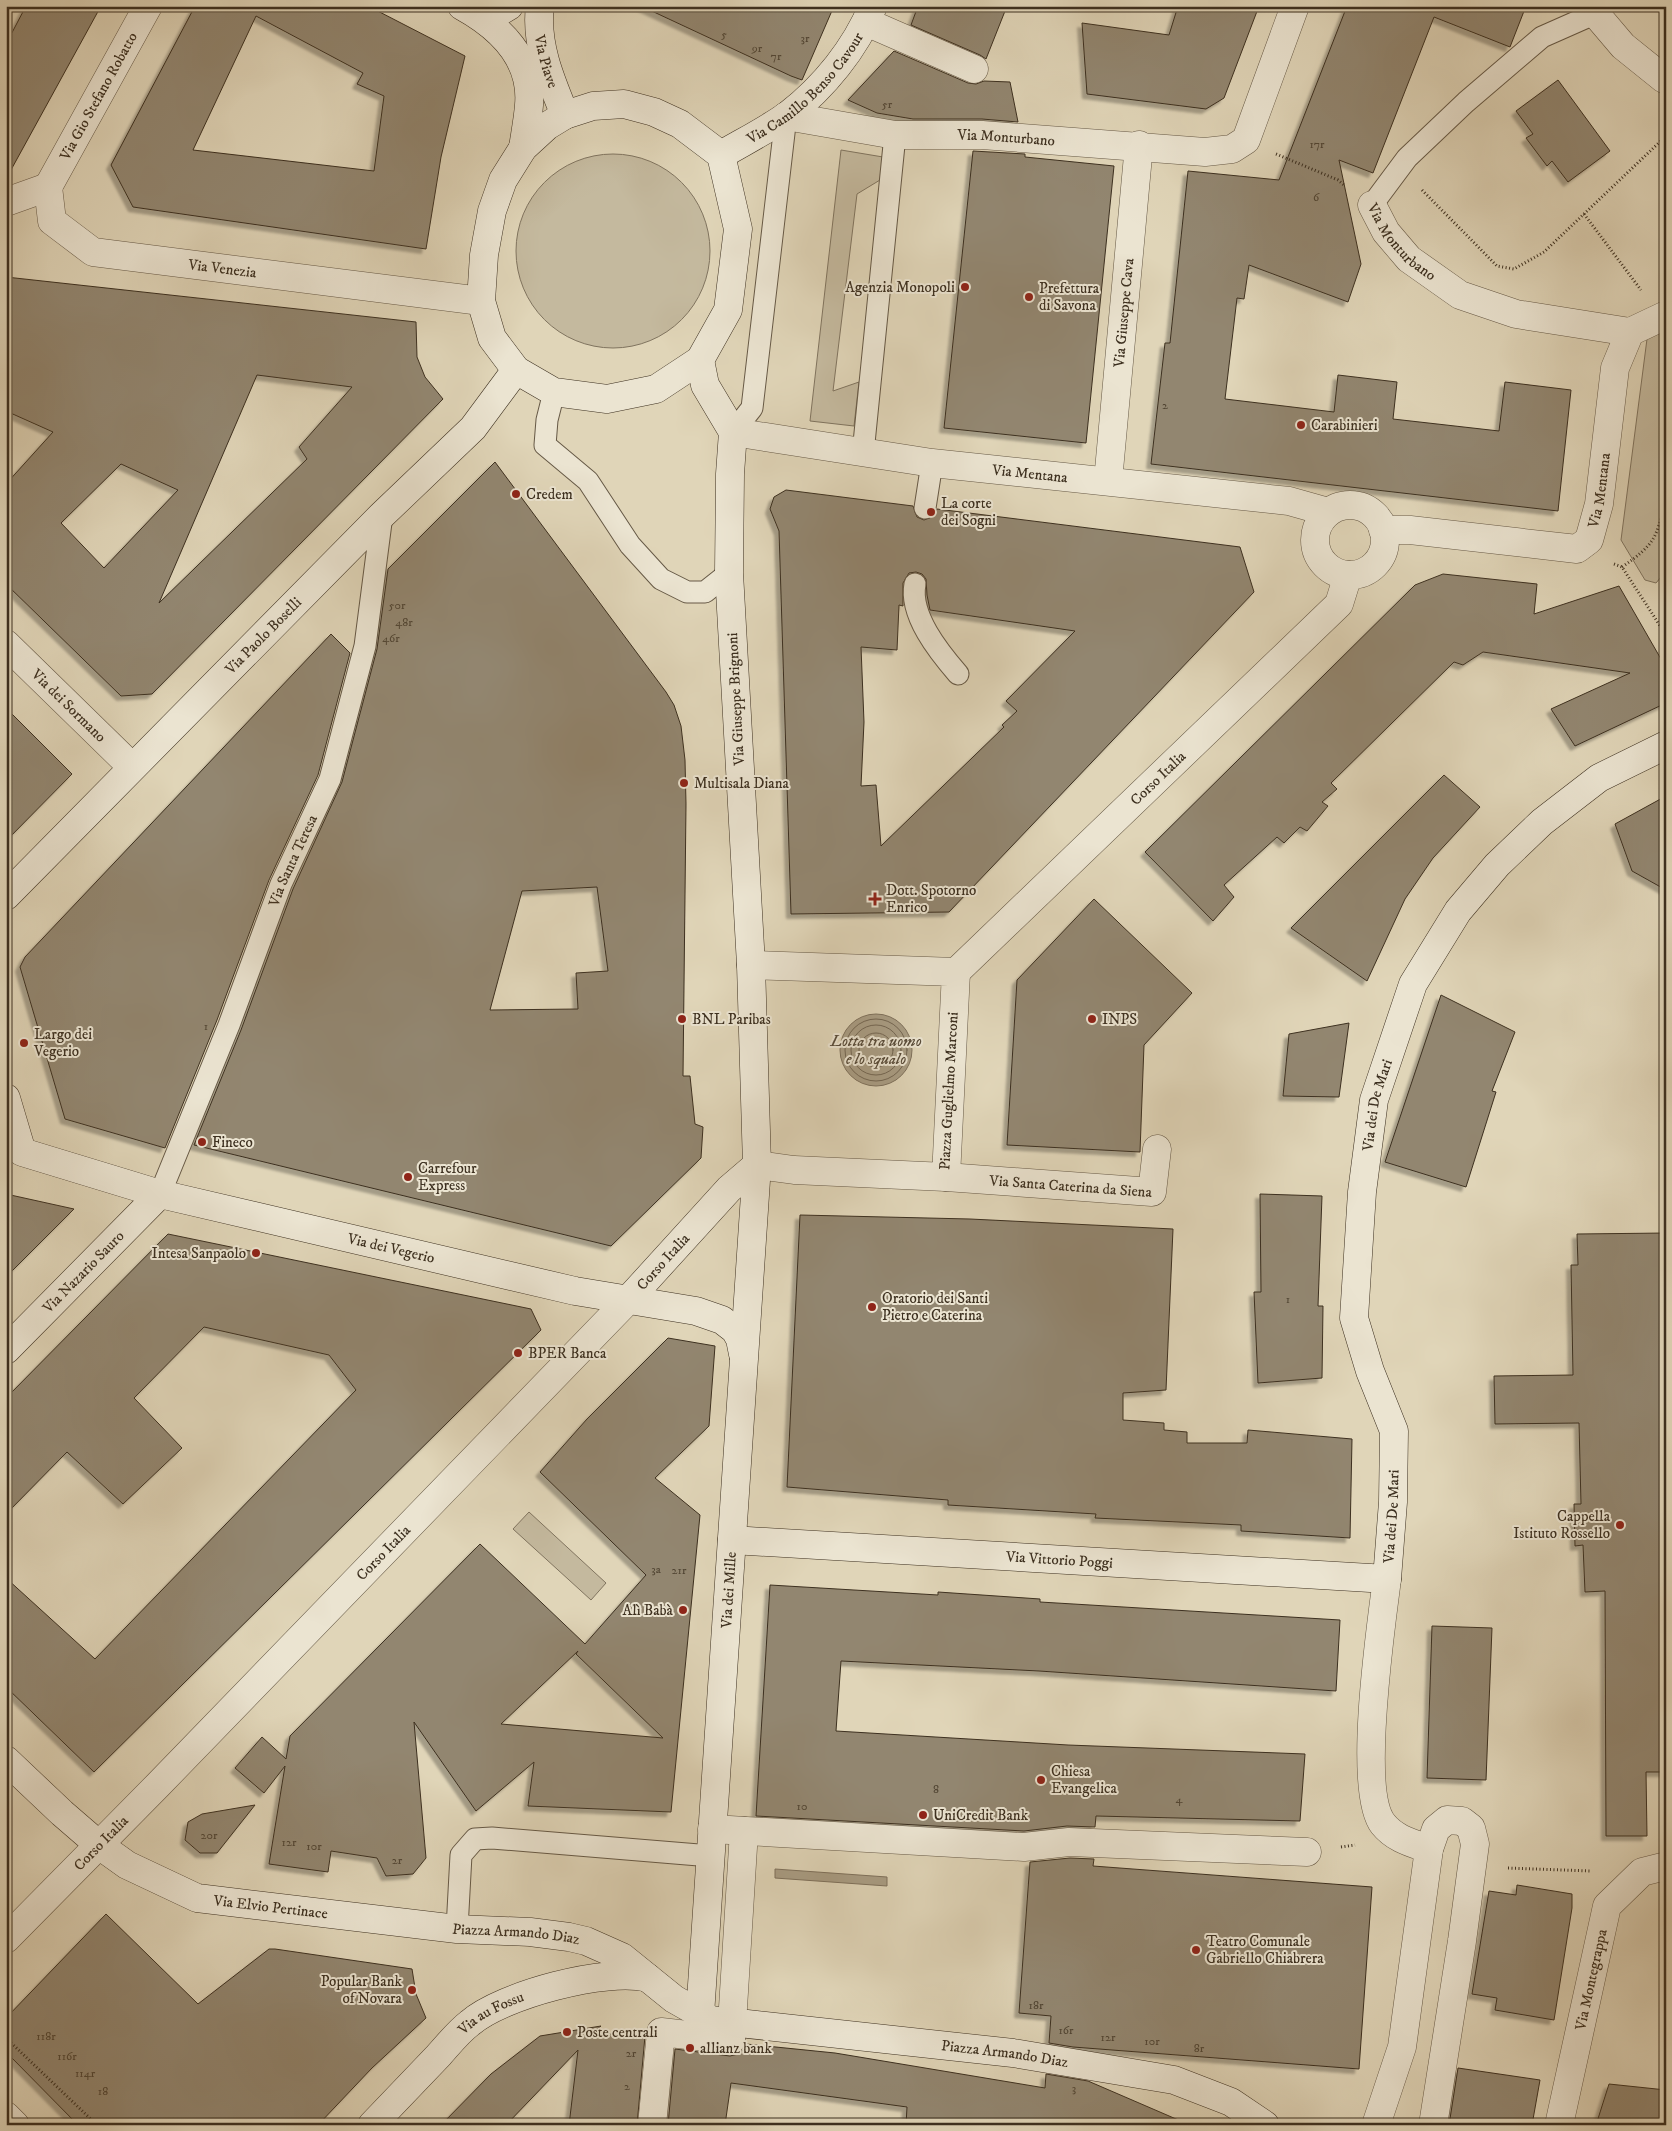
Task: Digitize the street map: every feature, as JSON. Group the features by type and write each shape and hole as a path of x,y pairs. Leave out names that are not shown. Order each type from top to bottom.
{"street":[{"name":"Via Gio Stefano Robatto","path":"48,187 148,6"},
{"path":"472,12 499,12 508,6"},
{"name":"Via Piave","path":"540,6 538,18 541,44 552,85 565,115"},
{"path":"1246,140 1296,6"},
{"path":"1591,10 1623,46 1664,79"},
{"path":"472,12 504,36 518,53 528,80 529,104 523,148"},
{"path":"869,14 974,69"},
{"name":"Via Camillo Benso Cavour","path":"721,155 786,116 816,91 829,76 869,14"},
{"path":"624,104 654,112 680,124 721,155 738,229 728,310 700,360 656,389 607,399 554,392 516,370 492,338 481,302 484,255 492,211 503,180 523,148 546,126 565,115 593,106 624,104"},
{"name":"Via Monturbano","path":"786,116 894,135 982,134 1139,145 1205,152 1232,149 1246,140"},
{"name":"Via Giuseppe Cava","path":"1108,481 1139,145"},
{"path":"6,202 48,187"},
{"name":"Via Venezia","path":"48,187 52,221 93,252 481,302"},
{"name":"Via Monturbano","path":"1372,205 1386,232 1409,259 1460,296 1516,314 1630,332"},
{"path":"1630,332 1664,316"},
{"name":"Via Mentana","path":"1577,549 1589,540 1599,504 1615,368 1630,332"},
{"path":"700,360 705,385 733,432"},
{"name":"Via Paolo Boselli","path":"6,896 382,515 473,428 516,370"},
{"name":"Via Mentana","path":"733,432 932,463 1289,502 1328,512"},
{"name":"Via Giuseppe Brignoni","path":"733,432 730,474 729,573 751,965"},
{"path":"1344,506 1360,507 1370,512 1378,520 1383,530 1385,541 1383,552 1369,570 1359,574 1348,575 1334,572 1323,563 1316,550 1315,536 1319,523 1328,512 1344,506"},
{"path":"1383,530 1410,530 1577,549"},
{"name":"Corso Italia","path":"956,972 1339,604 1348,575"},
{"name":"Via dei Sormano","path":"6,644 132,767"},
{"name":"Via dei De Mari","path":"1429,1849 1400,1839 1382,1824 1371,1788 1371,1748 1377,1662 1387,1580 1393,1502 1394,1431 1370,1371 1354,1318 1362,1192 1374,1100 1413,984 1458,911 1497,865 1542,822 1599,778 1666,745"},
{"path":"756,1165 751,965 956,972"},
{"name":"Piazza Guglielmo Marconi","path":"756,1165 794,1170 946,1177 956,972"},
{"name":"Via dei Vegerio","path":"6,1098 14,1150 160,1194 576,1291 696,1311 722,1320 735,1330 740,1340 743,1354"},
{"name":"Via Santa Caterina da Siena","path":"946,1177 1152,1192 1158,1149"},
{"name":"Corso Italia","path":"6,1938 158,1786 628,1300 729,1189 756,1165"},
{"name":"Via dei Mille","path":"700,2015 756,1165"},
{"name":"Via Nazario Sauro","path":"6,1350 160,1194"},
{"name":"Via Vittorio Poggi","path":"732,1540 1387,1580"},
{"name":"Via Elvio Pertinace","path":"6,1760 99,1845 127,1865 197,1898 457,1928"},
{"path":"1376,2125 1402,2047 1429,1849 1436,1829 1446,1820 1462,1821 1471,1828 1475,1844 1433,2125"},
{"path":"712,1829 1024,1847 1069,1842 1307,1852"},
{"path":"652,2125 661,2032 731,2040 744,1831"},
{"name":"Via Montegrappa","path":"1559,2125 1607,1906 1654,1869"},
{"name":"Piazza Armando Diaz","path":"457,1928 530,1932 586,1941 622,1957 674,2000 711,2020 1013,2053 1174,2080 1231,2102 1265,2125"},
{"name":"Via au Fossu","path":"372,2125 470,2022 499,2006 553,1987 585,1979 614,1976 641,1976 648,1978"},
{"path":"6,2116 15,2125"}],"lane":[{"name":"Via Monturbano","path":"1372,205 1407,158 1466,102 1542,37 1591,10"},
{"path":"733,432 752,408 786,116"},
{"path":"863,453 894,135"},
{"path":"554,392 547,420 545,446 588,481 630,545 661,579 687,592 705,592 729,573"},
{"path":"925,508 932,463"},
{"name":"Via Santa Teresa","path":"160,1194 229,1025 281,884 330,779 365,646 382,515"},
{"path":"915,584 913,593 921,620 940,653 958,674"},
{"name":"Piazza Armando Diaz","path":"457,1928 460,1855 475,1839 492,1838 711,1856"}],"path":[{"path":"1407,158 1424,193 1496,266 1514,269 1544,252 1666,136"},
{"path":"1246,140 1338,180"},
{"path":"1584,214 1664,316"},
{"path":"1622,567 1643,553 1656,537 1666,502"},
{"path":"1577,549 1622,567 1666,635"},
{"path":"1472,1864 1494,1867 1654,1869"},
{"path":"6,2038 96,2125"}],"shaded area":[{"path":"841,150 883,157 880,180 857,194 833,391 859,382 854,426 810,421"},
{"path":"613,154 632,156 659,166 674,176 688,190 702,214 708,232 710,251 708,270 698,297 688,312 674,326 650,340 632,346 613,348 594,346 567,336 552,326 538,312 524,288 518,270 516,251 518,232 528,205 538,190 552,176 576,162 594,156"},
{"path":"1666,329 1666,571 1656,583 1645,580 1621,540 1647,339"},
{"path":"529,1512 606,1583 591,1600 513,1529"}],"water":[{"name":"Lotta tra uomo e lo squalo","path":"876,1014 896,1020 906,1030 912,1050 906,1070 896,1080 876,1086 856,1080 846,1070 840,1050 846,1030 856,1020"},
{"path":"775,1869 887,1877 887,1886 775,1878"}],"building":[{"path":"26,6 101,6 6,179 6,44"},
{"path":"195,6 368,6 465,56 441,157 426,249 133,207 111,165","holes":["256,16 363,73 357,84 384,96 374,171 193,150"]},
{"path":"641,6 834,6 802,80"},
{"path":"918,6 1007,6 986,59 911,25"},
{"path":"1178,6 1259,6 1224,98 1206,109 1087,94 1082,23 1169,35"},
{"path":"1347,6 1526,6 1510,47 1434,17 1373,173 1339,160 1361,264 1348,302 1249,265 1244,299 1237,298 1225,399 1334,412 1338,375 1397,382 1393,419 1499,431 1505,382 1571,390 1558,511 1151,464 1165,343 1170,343 1188,171 1279,180"},
{"path":"894,51 968,83 976,84 984,81 1010,82 1018,122 982,119 913,119 877,113 848,100"},
{"path":"1558,80 1610,151 1568,182 1552,161 1547,166 1526,138 1533,134 1516,111"},
{"path":"973,151 1025,154 1025,157 1114,166 1086,443 944,428"},
{"path":"6,277 416,322 417,357 425,377 443,399 152,694 121,696 6,584 6,484 53,432 6,411","holes":["257,375 352,387 299,447 307,459 159,603","121,464 178,490 104,568 61,523"]},
{"path":"495,462 666,692 674,705 681,726 685,760 686,804 683,1076 690,1076 695,1124 703,1127 701,1158 611,1246 194,1145 241,1030 293,889 342,782 377,649 388,569","holes":["597,887 608,971 576,973 578,1009 490,1010 522,891"]},
{"path":"786,490 913,506 917,517 924,520 934,516 937,509 1240,547 1254,592 949,912 791,914 779,531 770,509 774,497","holes":["916,572 922,574 926,579 930,610 1075,631 1006,701 1017,711 1002,725 1004,727 881,846 876,785 861,786 864,722 861,647 897,650 899,605 903,606 903,583 909,573"]},
{"path":"1443,574 1537,584 1534,614 1619,586 1661,659 1666,657 1666,703 1575,746 1551,709 1630,673 1483,652 1463,665 1454,662 1331,783 1337,789 1322,802 1328,806 1307,831 1300,827 1284,843 1277,837 1224,885 1234,897 1213,921 1145,852 1415,585"},
{"path":"331,634 350,653 318,775 269,880 217,1020 165,1148 65,1119 20,967 25,957"},
{"path":"6,708 72,774 6,841"},
{"path":"1444,775 1480,807 1433,858 1405,899 1367,981 1291,928"},
{"path":"1666,796 1666,890 1632,871 1615,824"},
{"name":"INPS","path":"1094,899 1192,993 1144,1045 1140,1152 1007,1145 1017,980"},
{"path":"1441,995 1515,1032 1492,1091 1496,1092 1466,1187 1385,1162"},
{"path":"1349,1023 1339,1097 1283,1096 1289,1034"},
{"path":"6,1194 74,1209 6,1277"},
{"path":"1260,1194 1322,1196 1318,1306 1323,1306 1322,1378 1258,1383 1254,1292 1261,1292"},
{"path":"800,1215 970,1219 1173,1229 1166,1390 1123,1393 1123,1420 1164,1423 1164,1430 1187,1432 1187,1443 1247,1443 1248,1430 1352,1439 1350,1538 1241,1531 1241,1525 1095,1518 1096,1514 948,1505 948,1500 787,1487"},
{"path":"1666,1233 1666,1772 1646,1772 1647,1836 1606,1836 1605,1591 1585,1592 1583,1545 1575,1546 1574,1504 1581,1504 1579,1423 1495,1424 1494,1376 1573,1375 1571,1265 1578,1265 1577,1234"},
{"path":"168,1234 531,1309 541,1330 94,1772 6,1687 6,1578 95,1659 356,1390 329,1355 204,1327 134,1398 182,1448 123,1504 67,1452 6,1514 6,1398"},
{"path":"668,1338 715,1346 709,1426 655,1478 700,1515 671,1812 528,1806 534,1762 476,1811 414,1722 426,1858 413,1874 386,1876 377,1858 331,1851 328,1872 269,1864 285,1766 264,1793 235,1768 262,1737 286,1759 290,1736 480,1544 585,1644 646,1575 540,1472 587,1419","holes":["578,1651 576,1654 663,1738 501,1724"]},
{"path":"770,1585 938,1595 938,1592 1040,1599 1040,1602 1340,1620 1336,1691 1039,1671 841,1661 836,1731 1068,1745 1305,1754 1300,1821 1096,1816 1095,1827 1067,1826 1024,1831 756,1816"},
{"path":"1432,1626 1492,1628 1486,1780 1427,1778"},
{"path":"255,1805 217,1853 200,1853 185,1840 188,1822 202,1814"},
{"name":"Teatro Comunale Gabriello Chiabrera","path":"1070,1858 1094,1859 1093,1866 1372,1887 1359,2069 1073,2047 1049,2043 1051,2016 1019,2013 1030,1862"},
{"path":"1517,1885 1572,1894 1572,1908 1554,2020 1495,2010 1497,1998 1472,1994 1489,1891 1516,1895"},
{"path":"106,1914 198,2004 269,1949 275,1949 412,1969 416,1994 426,2018 372,2068 318,2125 78,2125 6,2052 6,2018"},
{"path":"601,2026 593,2033 645,2036 637,2125 569,2125 578,2050 506,2125 441,2125 491,2074 540,2036"},
{"path":"746,2044 835,2053 1045,2088 1046,2074 1088,2081 1190,2125 906,2125 907,2107 731,2083 725,2125 668,2125 675,2049 730,2056 738,2054 744,2049"},
{"path":"1458,2068 1540,2080 1532,2125 1449,2125"},
{"path":"1609,2084 1666,2090 1666,2125 1596,2125"}],"place":[{"name":"Agenzia Monopoli","path":"965,287"},
{"name":"Prefettura di Savona","path":"1029,297"},
{"name":"Carabinieri","path":"1301,425"},
{"name":"Credem","path":"516,494"},
{"name":"La corte dei Sogni","path":"931,512"},
{"name":"Multisala Diana","path":"684,783"},
{"name":"Dott. Spotorno Enrico","path":"875,899"},
{"name":"BNL Paribas","path":"682,1019"},
{"name":"INPS","path":"1092,1019"},
{"name":"Largo dei Vegerio","path":"24,1043"},
{"name":"Fineco","path":"202,1142"},
{"name":"Carrefour Express","path":"408,1177"},
{"name":"Intesa Sanpaolo","path":"256,1253"},
{"name":"Oratorio dei Santi Pietro e Caterina","path":"872,1307"},
{"name":"BPER Banca","path":"518,1353"},
{"name":"Cappella Istituto Rossello","path":"1620,1525"},
{"name":"Alì Babà","path":"683,1610"},
{"name":"Chiesa Evangelica","path":"1041,1780"},
{"name":"UniCredit Bank","path":"923,1815"},
{"name":"Teatro Comunale Gabriello Chiabrera","path":"1196,1950"},
{"name":"Popular Bank of Novara","path":"412,1990"},
{"name":"Poste centrali","path":"567,2032"},
{"name":"allianz bank","path":"690,2048"}]}
